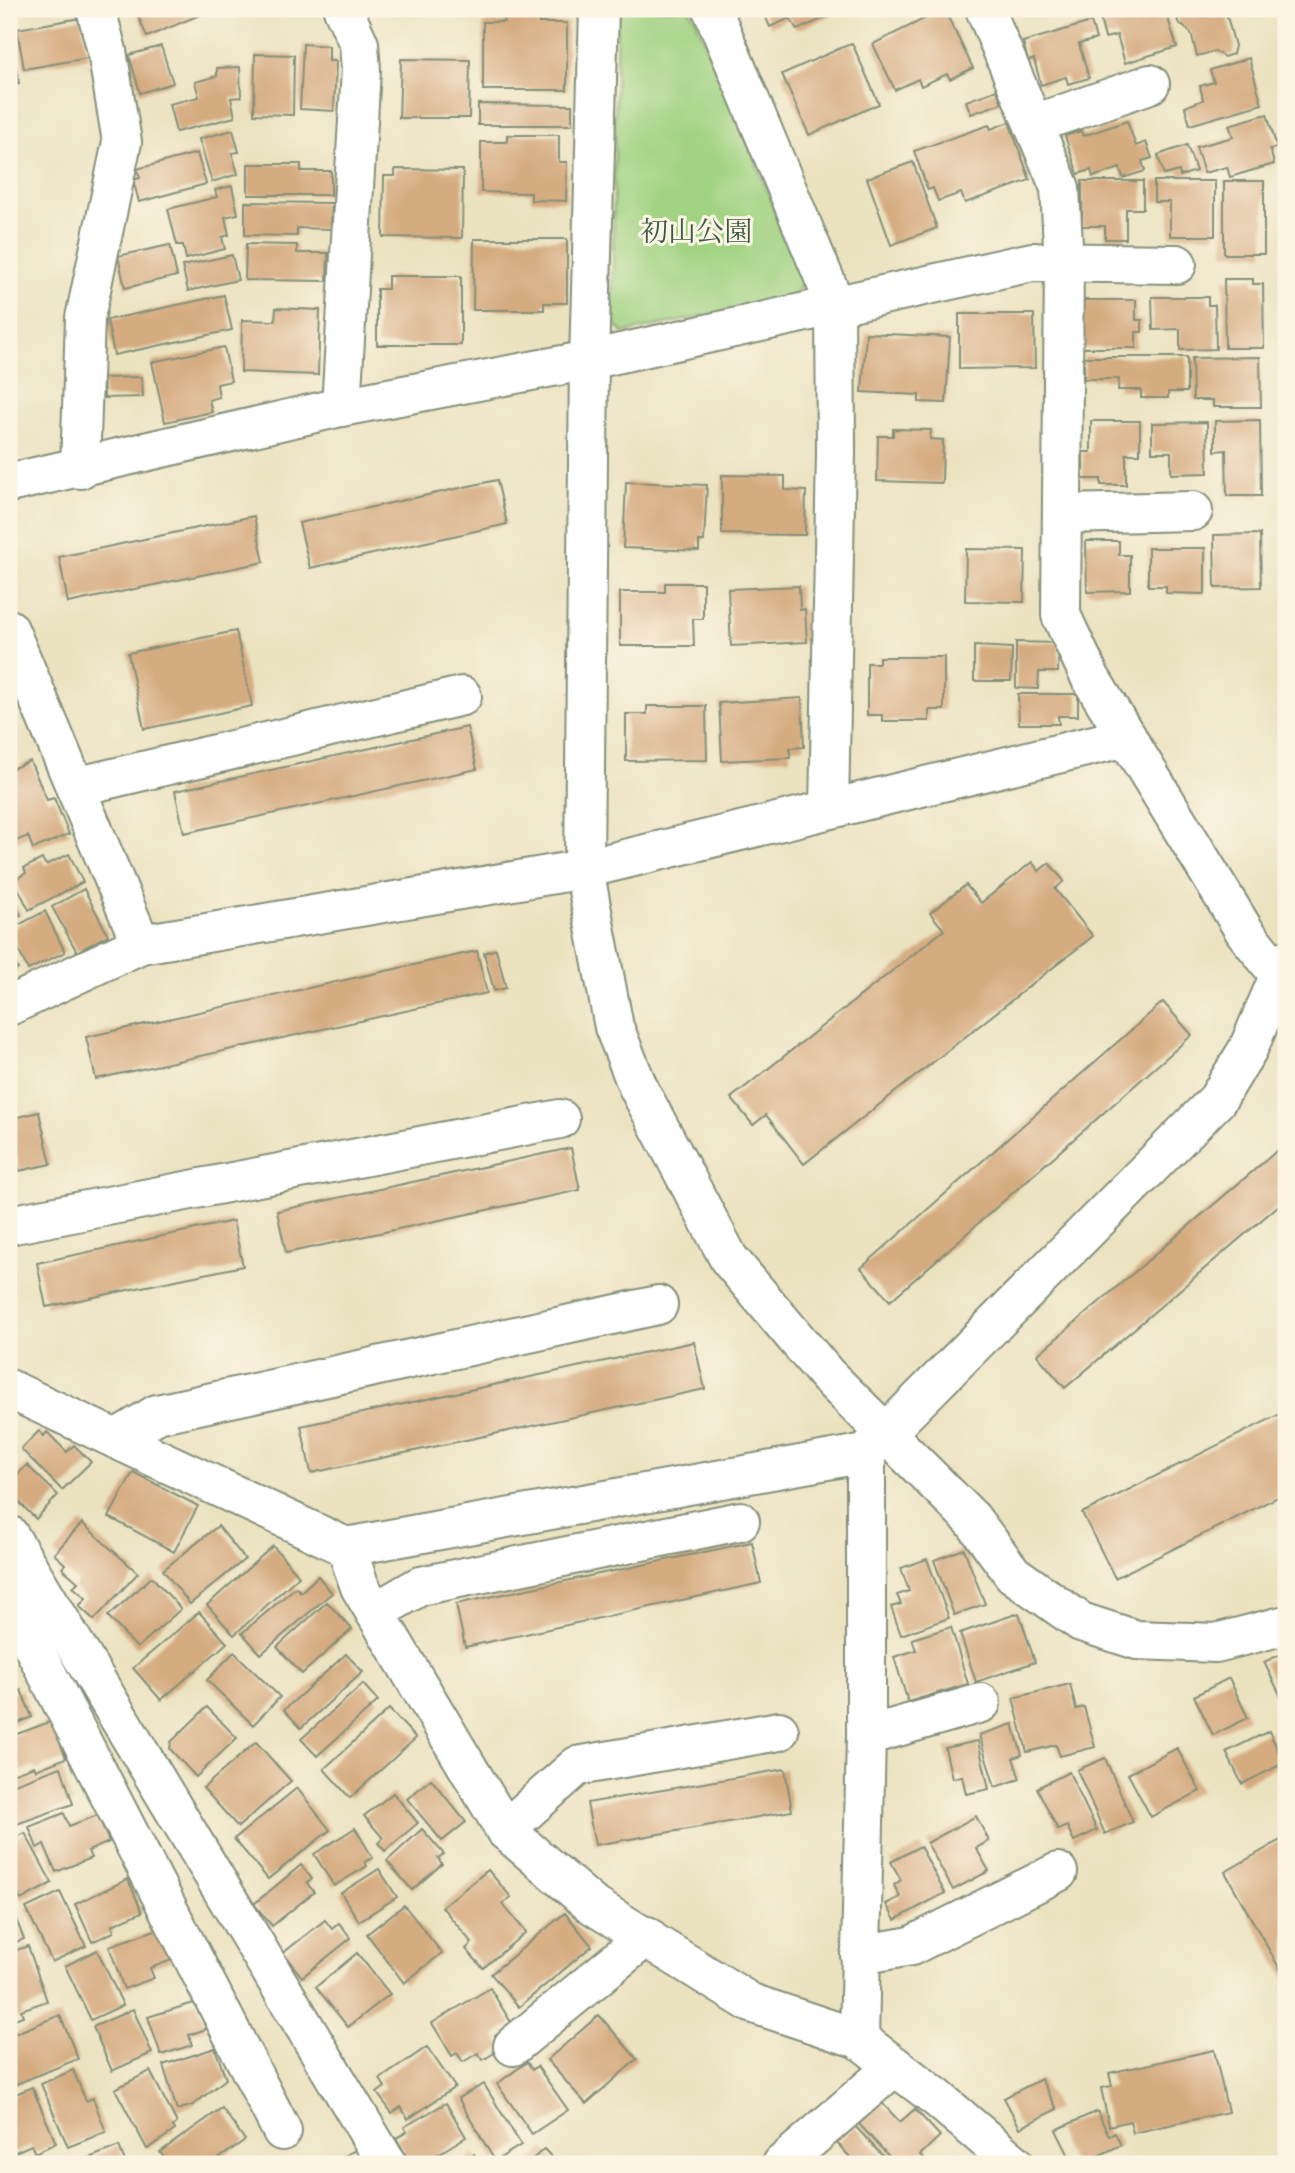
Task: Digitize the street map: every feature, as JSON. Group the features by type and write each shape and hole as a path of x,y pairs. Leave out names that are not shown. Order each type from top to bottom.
{"street":[{"path":"80,469 85,318 122,142 107,51 96,9"},
{"path":"341,407 361,70 359,44 343,9"},
{"path":"599,9 589,360 584,869 614,1027 638,1087 729,1259 827,1376 876,1443 972,1519 1013,1574 1081,1622 1137,1640 1216,1643 1286,1625"},
{"path":"712,9 835,304 836,452 829,809"},
{"path":"9,1389 346,1547 876,1443 1217,1100 1248,1049 1283,968 1245,932 1090,677 1061,615 1064,514 1064,264 1060,188 985,9"},
{"path":"1034,124 1150,84"},
{"path":"9,483 80,469 341,407 589,360 1032,262 1177,264"},
{"path":"1064,514 1193,511"},
{"path":"9,629 141,944"},
{"path":"75,787 462,696"},
{"path":"9,1006 141,944 584,869 1127,737"},
{"path":"9,1224 560,1119"},
{"path":"116,1439 157,1414 658,1305"},
{"path":"859,2039 876,1443"},
{"path":"375,1612 420,1586 740,1521"},
{"path":"346,1547 360,1587 505,1830 591,1904 647,1936 751,2003 859,2039 1015,2164"},
{"path":"18,1550 21,1623 282,2131"},
{"path":"18,1550 387,2164"},
{"path":"866,1736 981,1703"},
{"path":"505,1830 577,1766 779,1731"},
{"path":"860,1955 911,1947 1058,1872"},
{"path":"513,2046 647,1936"},
{"path":"782,2164 895,2066"}],"green space":[{"name":"初山公園","path":"617,9 688,9 696,20 805,280 792,297 623,333 612,320"}],"building":[{"path":"135,9 214,9 147,37"},
{"path":"762,9 841,11 797,30 790,18 770,27"},
{"path":"944,9 973,68 950,79 947,74 921,86 918,79 895,90 873,44"},
{"path":"1136,9 1165,9 1177,47 1125,63 1117,35 1105,38 1100,19"},
{"path":"1175,9 1225,9 1235,46 1233,54 1224,57 1215,51 1197,56 1191,33 1178,22"},
{"path":"504,14 539,14 539,23 567,23 567,90 483,90 483,22 504,22"},
{"path":"81,18 88,58 24,69 17,29"},
{"path":"1091,22 1096,39 1079,44 1089,78 1068,84 1066,77 1041,85 1034,59 1028,61 1023,42"},
{"path":"9,30 19,83 9,85"},
{"path":"852,43 879,104 809,135 782,74"},
{"path":"303,44 329,46 329,61 336,61 334,111 300,109"},
{"path":"161,46 173,83 140,93 129,55"},
{"path":"255,54 294,55 293,115 254,114"},
{"path":"1249,58 1262,104 1190,125 1185,107 1203,100 1200,86 1214,82 1210,70"},
{"path":"401,59 470,60 469,118 399,118"},
{"path":"240,67 241,97 231,98 235,117 176,132 169,104 199,97 195,82 217,76 217,68"},
{"path":"997,90 1002,103 971,114 966,101"},
{"path":"478,104 572,105 572,125 478,125"},
{"path":"1267,114 1277,148 1270,149 1274,164 1230,177 1227,167 1204,173 1196,147 1233,137 1229,125"},
{"path":"1127,121 1136,146 1146,142 1152,158 1142,161 1145,171 1123,178 1120,168 1093,177 1091,170 1078,174 1065,136 1081,131 1083,136"},
{"path":"1009,122 1030,180 965,203 961,193 938,201 933,188 928,190 914,151 989,125 991,129"},
{"path":"233,130 239,152 232,153 238,174 212,182 199,139"},
{"path":"507,135 559,135 559,162 567,162 566,201 531,200 531,193 481,192 481,142 507,142"},
{"path":"1187,145 1196,171 1180,176 1179,171 1164,175 1158,155"},
{"path":"197,153 206,184 139,202 133,180 140,178 137,169"},
{"path":"913,162 937,228 891,245 867,178"},
{"path":"248,164 301,164 301,171 331,171 331,195 248,195"},
{"path":"395,169 463,170 462,238 383,237 384,176 395,176"},
{"path":"1082,181 1143,181 1143,209 1126,209 1126,239 1105,239 1105,226 1082,226"},
{"path":"1154,181 1215,181 1215,236 1170,236 1170,202 1154,202"},
{"path":"1224,181 1264,181 1264,254 1224,254"},
{"path":"232,186 238,214 225,217 229,235 222,237 225,249 186,259 183,245 177,245 168,209 217,197 215,190"},
{"path":"245,202 332,203 331,229 297,228 297,236 245,235"},
{"path":"474,239 567,239 567,303 544,303 544,310 473,310"},
{"path":"246,244 297,245 297,253 328,253 327,281 245,280"},
{"path":"170,245 177,276 125,288 118,256"},
{"path":"232,255 238,280 188,291 182,266"},
{"path":"388,276 461,276 461,345 377,345 377,289 388,289"},
{"path":"1224,279 1253,279 1253,284 1263,284 1264,348 1225,348"},
{"path":"224,295 232,330 114,355 107,320"},
{"path":"1152,297 1208,297 1208,305 1215,305 1216,349 1180,350 1180,329 1153,330"},
{"path":"1083,300 1136,300 1136,320 1142,320 1142,332 1136,332 1136,348 1083,348"},
{"path":"276,308 320,310 318,375 241,372 242,320 275,321"},
{"path":"959,314 1034,314 1035,368 959,369"},
{"path":"866,333 950,337 946,403 919,402 919,395 862,392"},
{"path":"224,347 231,381 217,384 219,397 209,400 212,412 165,422 152,362"},
{"path":"1084,357 1187,357 1187,392 1168,392 1168,398 1141,398 1141,390 1118,390 1119,379 1084,379"},
{"path":"1260,357 1261,407 1213,407 1213,400 1193,400 1192,358"},
{"path":"142,377 143,397 104,398 103,378"},
{"path":"1260,420 1261,496 1227,496 1226,450 1215,451 1215,421"},
{"path":"1091,421 1140,421 1140,454 1126,454 1126,485 1101,485 1101,479 1083,479 1083,452 1091,452"},
{"path":"1207,422 1208,473 1171,474 1171,452 1152,452 1152,423"},
{"path":"893,429 931,430 930,439 943,440 942,483 877,481 878,436 893,436"},
{"path":"722,475 785,476 785,490 806,491 805,535 722,534"},
{"path":"497,480 507,524 310,568 299,523"},
{"path":"626,482 707,485 704,541 699,541 699,551 623,548"},
{"path":"254,516 264,562 68,603 59,557"},
{"path":"1260,534 1261,587 1215,588 1214,535"},
{"path":"1086,541 1119,541 1119,555 1130,555 1130,591 1087,592"},
{"path":"1148,548 1205,548 1205,594 1166,593 1166,586 1148,586"},
{"path":"966,549 1025,550 1024,602 965,601"},
{"path":"665,583 703,583 703,619 693,619 694,646 620,646 620,592 665,592"},
{"path":"799,586 800,610 805,609 807,642 731,646 728,589"},
{"path":"236,631 252,706 144,729 128,653"},
{"path":"1016,642 1059,643 1058,672 1039,672 1038,689 1016,688"},
{"path":"974,646 1012,648 1011,681 974,681"},
{"path":"879,657 944,657 944,710 929,710 929,721 882,721 882,715 867,715 867,663 879,663"},
{"path":"1018,694 1078,694 1078,716 1058,716 1059,724 1019,724"},
{"path":"802,698 804,747 790,748 790,758 722,761 719,703"},
{"path":"647,706 706,706 707,760 626,761 626,714 647,714"},
{"path":"467,727 477,769 184,833 175,791"},
{"path":"30,761 47,800 54,798 69,834 33,849 28,836 9,844 9,770"},
{"path":"69,854 83,882 29,910 14,880 26,873 24,868 42,859 46,865"},
{"path":"1032,862 1039,871 1049,863 1064,881 1055,889 1093,936 804,1164 766,1115 753,1125 731,1098 944,930 930,913 966,885 981,903"},
{"path":"84,889 108,935 77,952 52,907"},
{"path":"9,892 21,915 9,921"},
{"path":"45,911 65,952 28,970 9,930"},
{"path":"496,949 506,988 494,991 484,953"},
{"path":"9,951 18,969 9,973"},
{"path":"477,951 487,993 96,1079 86,1037"},
{"path":"1163,1002 1192,1035 890,1301 861,1268"},
{"path":"39,1112 51,1164 19,1171 9,1119"},
{"path":"1286,1143 1286,1199 1065,1388 1037,1355"},
{"path":"571,1148 580,1190 286,1253 277,1211"},
{"path":"233,1221 243,1266 46,1307 37,1263"},
{"path":"694,1342 705,1389 311,1473 301,1426"},
{"path":"1286,1411 1286,1493 1115,1578 1082,1513"},
{"path":"39,1431 44,1436 47,1432 67,1452 74,1445 91,1462 62,1490 21,1449"},
{"path":"27,1465 58,1495 36,1519 9,1492 9,1483"},
{"path":"133,1472 198,1506 174,1552 109,1517"},
{"path":"82,1523 138,1573 94,1620 79,1606 86,1598 73,1587 78,1582 62,1568 65,1564 54,1554"},
{"path":"218,1526 245,1559 190,1604 163,1570"},
{"path":"752,1542 761,1583 465,1647 456,1604"},
{"path":"273,1546 299,1576 234,1635 207,1605"},
{"path":"964,1549 985,1604 954,1615 934,1560"},
{"path":"927,1559 949,1618 901,1635 891,1607 901,1604 897,1595 909,1591 901,1568"},
{"path":"318,1576 332,1593 261,1654 242,1633 296,1587 301,1592"},
{"path":"152,1577 181,1609 137,1648 108,1616"},
{"path":"327,1602 352,1629 302,1674 277,1647"},
{"path":"199,1612 227,1643 161,1700 133,1668"},
{"path":"1019,1613 1035,1662 976,1682 960,1633"},
{"path":"951,1627 968,1684 908,1702 894,1657 916,1650 912,1639"},
{"path":"234,1652 280,1697 253,1725 207,1680"},
{"path":"1286,1652 1286,1707 1264,1662"},
{"path":"346,1654 363,1672 301,1728 284,1710"},
{"path":"1229,1678 1248,1718 1213,1735 1194,1696"},
{"path":"363,1684 378,1701 317,1756 301,1739"},
{"path":"1070,1684 1076,1709 1084,1707 1095,1747 1060,1756 1056,1745 1027,1752 1013,1698"},
{"path":"21,1690 32,1717 9,1727 9,1695"},
{"path":"207,1707 237,1738 196,1777 170,1749 171,1742"},
{"path":"389,1709 416,1738 350,1798 324,1769"},
{"path":"52,1721 66,1758 36,1770 34,1766 9,1775 9,1737"},
{"path":"1013,1724 1022,1755 1013,1758 1020,1779 995,1787 979,1735"},
{"path":"1269,1731 1284,1763 1242,1784 1226,1752"},
{"path":"978,1741 989,1789 966,1794 962,1776 952,1778 945,1748"},
{"path":"256,1742 291,1781 238,1827 203,1788"},
{"path":"1177,1748 1200,1791 1151,1817 1128,1774"},
{"path":"1105,1758 1133,1822 1105,1834 1077,1770"},
{"path":"61,1767 73,1804 14,1825 9,1809 9,1786"},
{"path":"785,1769 792,1811 595,1845 587,1803"},
{"path":"1069,1772 1097,1830 1074,1841 1067,1826 1058,1830 1037,1788"},
{"path":"431,1779 466,1822 442,1841 407,1799"},
{"path":"297,1788 330,1830 268,1879 234,1839"},
{"path":"393,1793 418,1823 385,1851 378,1843 383,1838 364,1816"},
{"path":"64,1813 69,1826 98,1815 109,1842 88,1851 91,1858 56,1872 44,1844 37,1848 29,1827"},
{"path":"976,1816 989,1841 976,1848 989,1871 953,1890 927,1843"},
{"path":"355,1828 373,1858 365,1862 367,1866 334,1886 314,1854"},
{"path":"422,1829 444,1854 438,1858 442,1864 412,1890 387,1861"},
{"path":"25,1833 52,1883 21,1900 9,1877 9,1841"},
{"path":"1286,1837 1286,1980 1225,1872"},
{"path":"920,1846 945,1893 895,1920 886,1904 900,1897 894,1885 901,1880 891,1862"},
{"path":"301,1865 312,1879 307,1883 314,1892 272,1926 254,1904"},
{"path":"379,1869 397,1897 359,1921 341,1893"},
{"path":"488,1870 511,1897 502,1904 526,1932 483,1968 466,1949 472,1943 442,1907"},
{"path":"128,1879 142,1912 112,1925 114,1932 92,1942 75,1904"},
{"path":"60,1892 86,1946 52,1962 26,1908"},
{"path":"404,1905 442,1953 404,1983 367,1934"},
{"path":"565,1913 592,1946 519,2007 491,1974"},
{"path":"15,1917 24,1939 9,1945 9,1920"},
{"path":"325,1920 332,1929 339,1923 351,1938 302,1977 283,1953"},
{"path":"161,1928 172,1960 150,1968 154,1978 124,1989 109,1946"},
{"path":"28,1946 47,2001 21,2010 23,2016 9,2021 9,1953"},
{"path":"97,1950 123,2005 91,2020 65,1966"},
{"path":"357,1953 390,1994 348,2027 316,1987"},
{"path":"490,1988 512,2024 495,2035 502,2048 483,2060 478,2053 463,2062 457,2053 452,2056 432,2023"},
{"path":"197,2002 206,2029 189,2035 192,2045 161,2055 148,2017"},
{"path":"133,2009 152,2053 112,2071 93,2027"},
{"path":"60,2015 78,2059 9,2087 9,2036"},
{"path":"599,2015 637,2059 586,2104 547,2060"},
{"path":"427,2047 455,2087 408,2119 401,2107 392,2113 377,2093 385,2087 380,2079"},
{"path":"215,2048 226,2079 193,2105 177,2110 163,2065"},
{"path":"1214,2050 1228,2112 1133,2133 1130,2121 1109,2126 1101,2088 1112,2086 1109,2073"},
{"path":"527,2062 532,2070 537,2066 568,2110 532,2134 497,2084"},
{"path":"73,2070 86,2101 93,2098 106,2132 68,2147 41,2084"},
{"path":"150,2071 177,2123 173,2126 175,2130 147,2149 115,2089"},
{"path":"1041,2079 1057,2109 1020,2128 1004,2098"},
{"path":"484,2084 521,2145 495,2161 458,2098"},
{"path":"32,2087 56,2143 35,2153 31,2145 9,2155 9,2097"},
{"path":"446,2103 466,2137 423,2163 420,2159 411,2164 396,2138 407,2132 404,2127"},
{"path":"882,2103 900,2122 915,2109 940,2136 920,2155 926,2162 924,2164 896,2164 859,2124"},
{"path":"222,2108 245,2140 211,2164 169,2164 160,2152"},
{"path":"1097,2111 1109,2136 1115,2133 1121,2145 1081,2164 1073,2164 1056,2130"},
{"path":"855,2126 890,2164 841,2164 850,2157 837,2143"},
{"path":"119,2146 126,2164 74,2164"},
{"path":"357,2149 366,2164 330,2164"},
{"path":"544,2149 558,2164 527,2164"},
{"path":"474,2154 482,2164 459,2164"}]}
